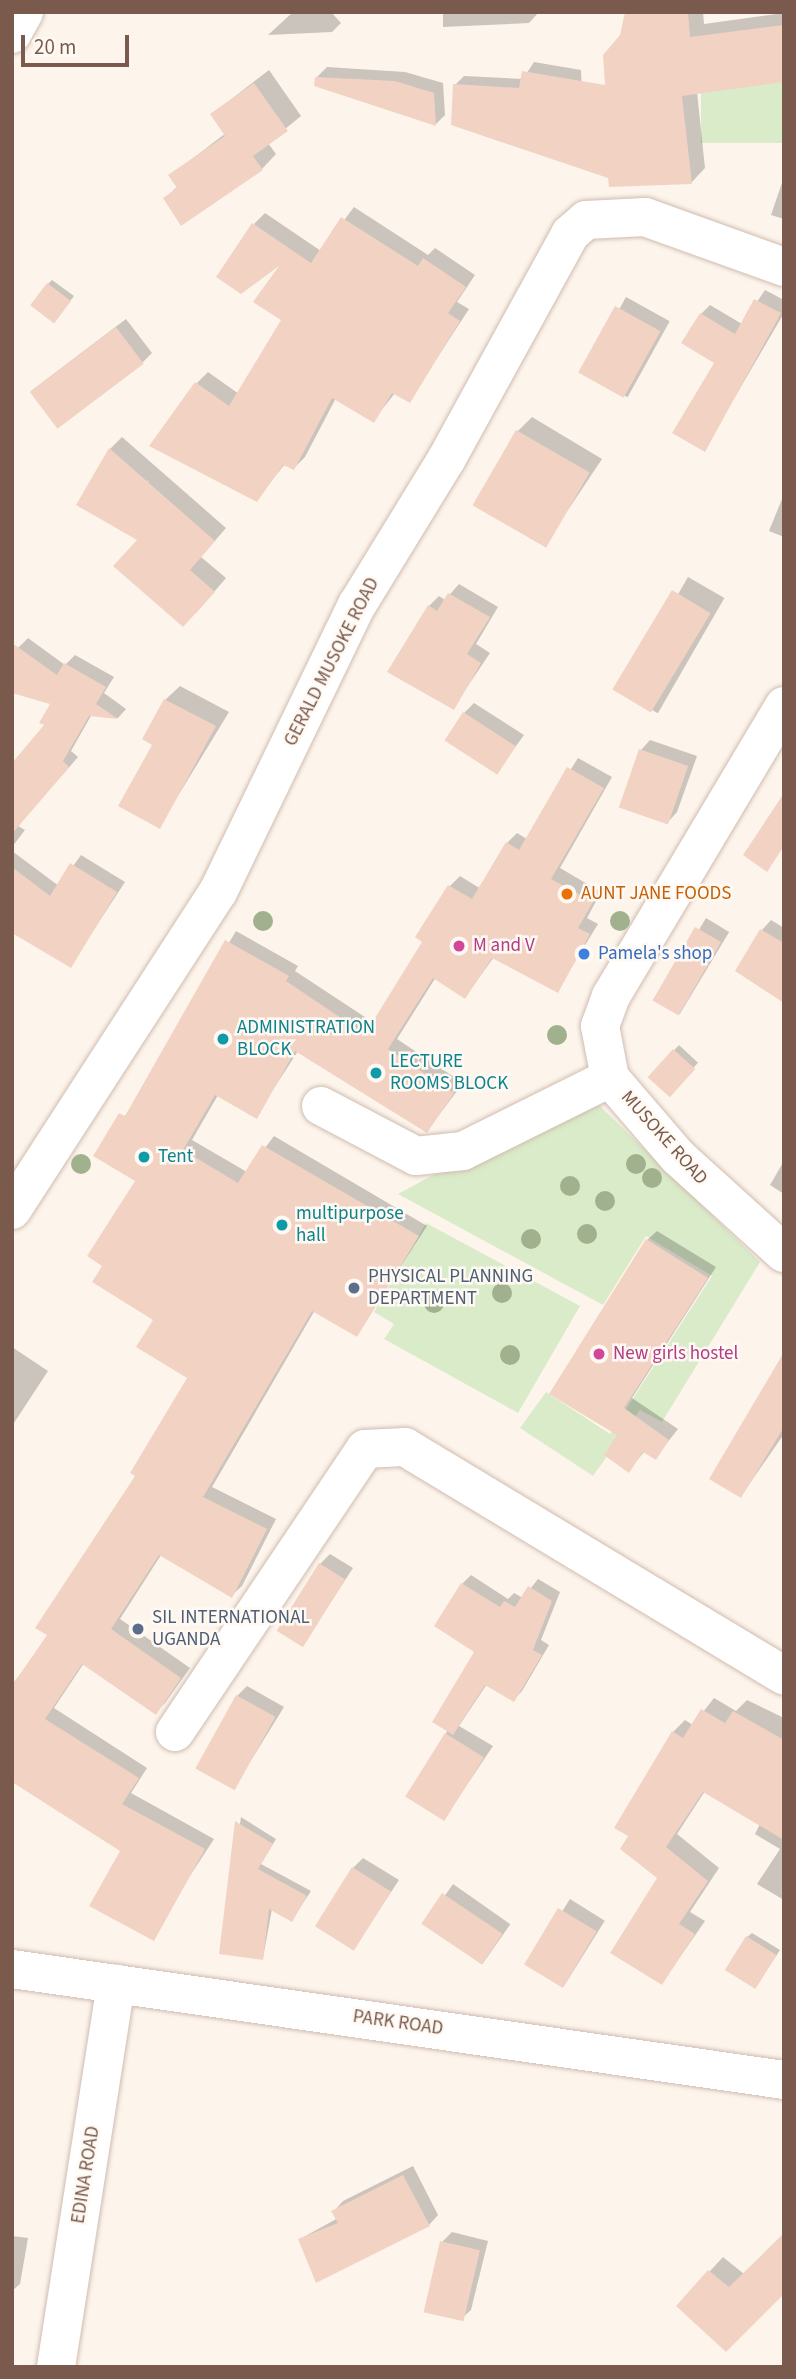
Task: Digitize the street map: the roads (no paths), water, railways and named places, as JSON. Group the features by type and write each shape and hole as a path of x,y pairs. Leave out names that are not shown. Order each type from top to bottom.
{"street":[{"path":"12,34 24,12"},
{"name":"GERALD MUSOKE ROAD","path":"12,1210 218,892 357,605 446,460 570,234 586,220 645,217 784,267"},
{"name":"MUSOKE ROAD","path":"784,706 611,996 600,1026 610,1078 678,1157 784,1253"},
{"path":"321,1106 416,1156 463,1151 610,1078"},
{"path":"175,1732 365,1449 405,1447 784,1676"},
{"name":"PARK ROAD","path":"12,1969 784,2080"},
{"name":"EDINA ROAD","path":"55,2367 116,1984"}],"place":[{"name":"AUNT JANE FOODS","path":"567,894"},
{"name":"M and V","path":"459,946"},
{"name":"Pamela's shop","path":"584,954"},
{"name":"ADMINISTRATION BLOCK","path":"223,1039"},
{"name":"LECTURE ROOMS BLOCK","path":"376,1073"},
{"name":"Tent","path":"144,1157"},
{"name":"multipurpose hall","path":"282,1225"},
{"name":"PHYSICAL PLANNING DEPARTMENT","path":"354,1288"},
{"name":"New girls hostel","path":"599,1354"},
{"name":"SIL INTERNATIONAL UGANDA","path":"138,1629"}]}
